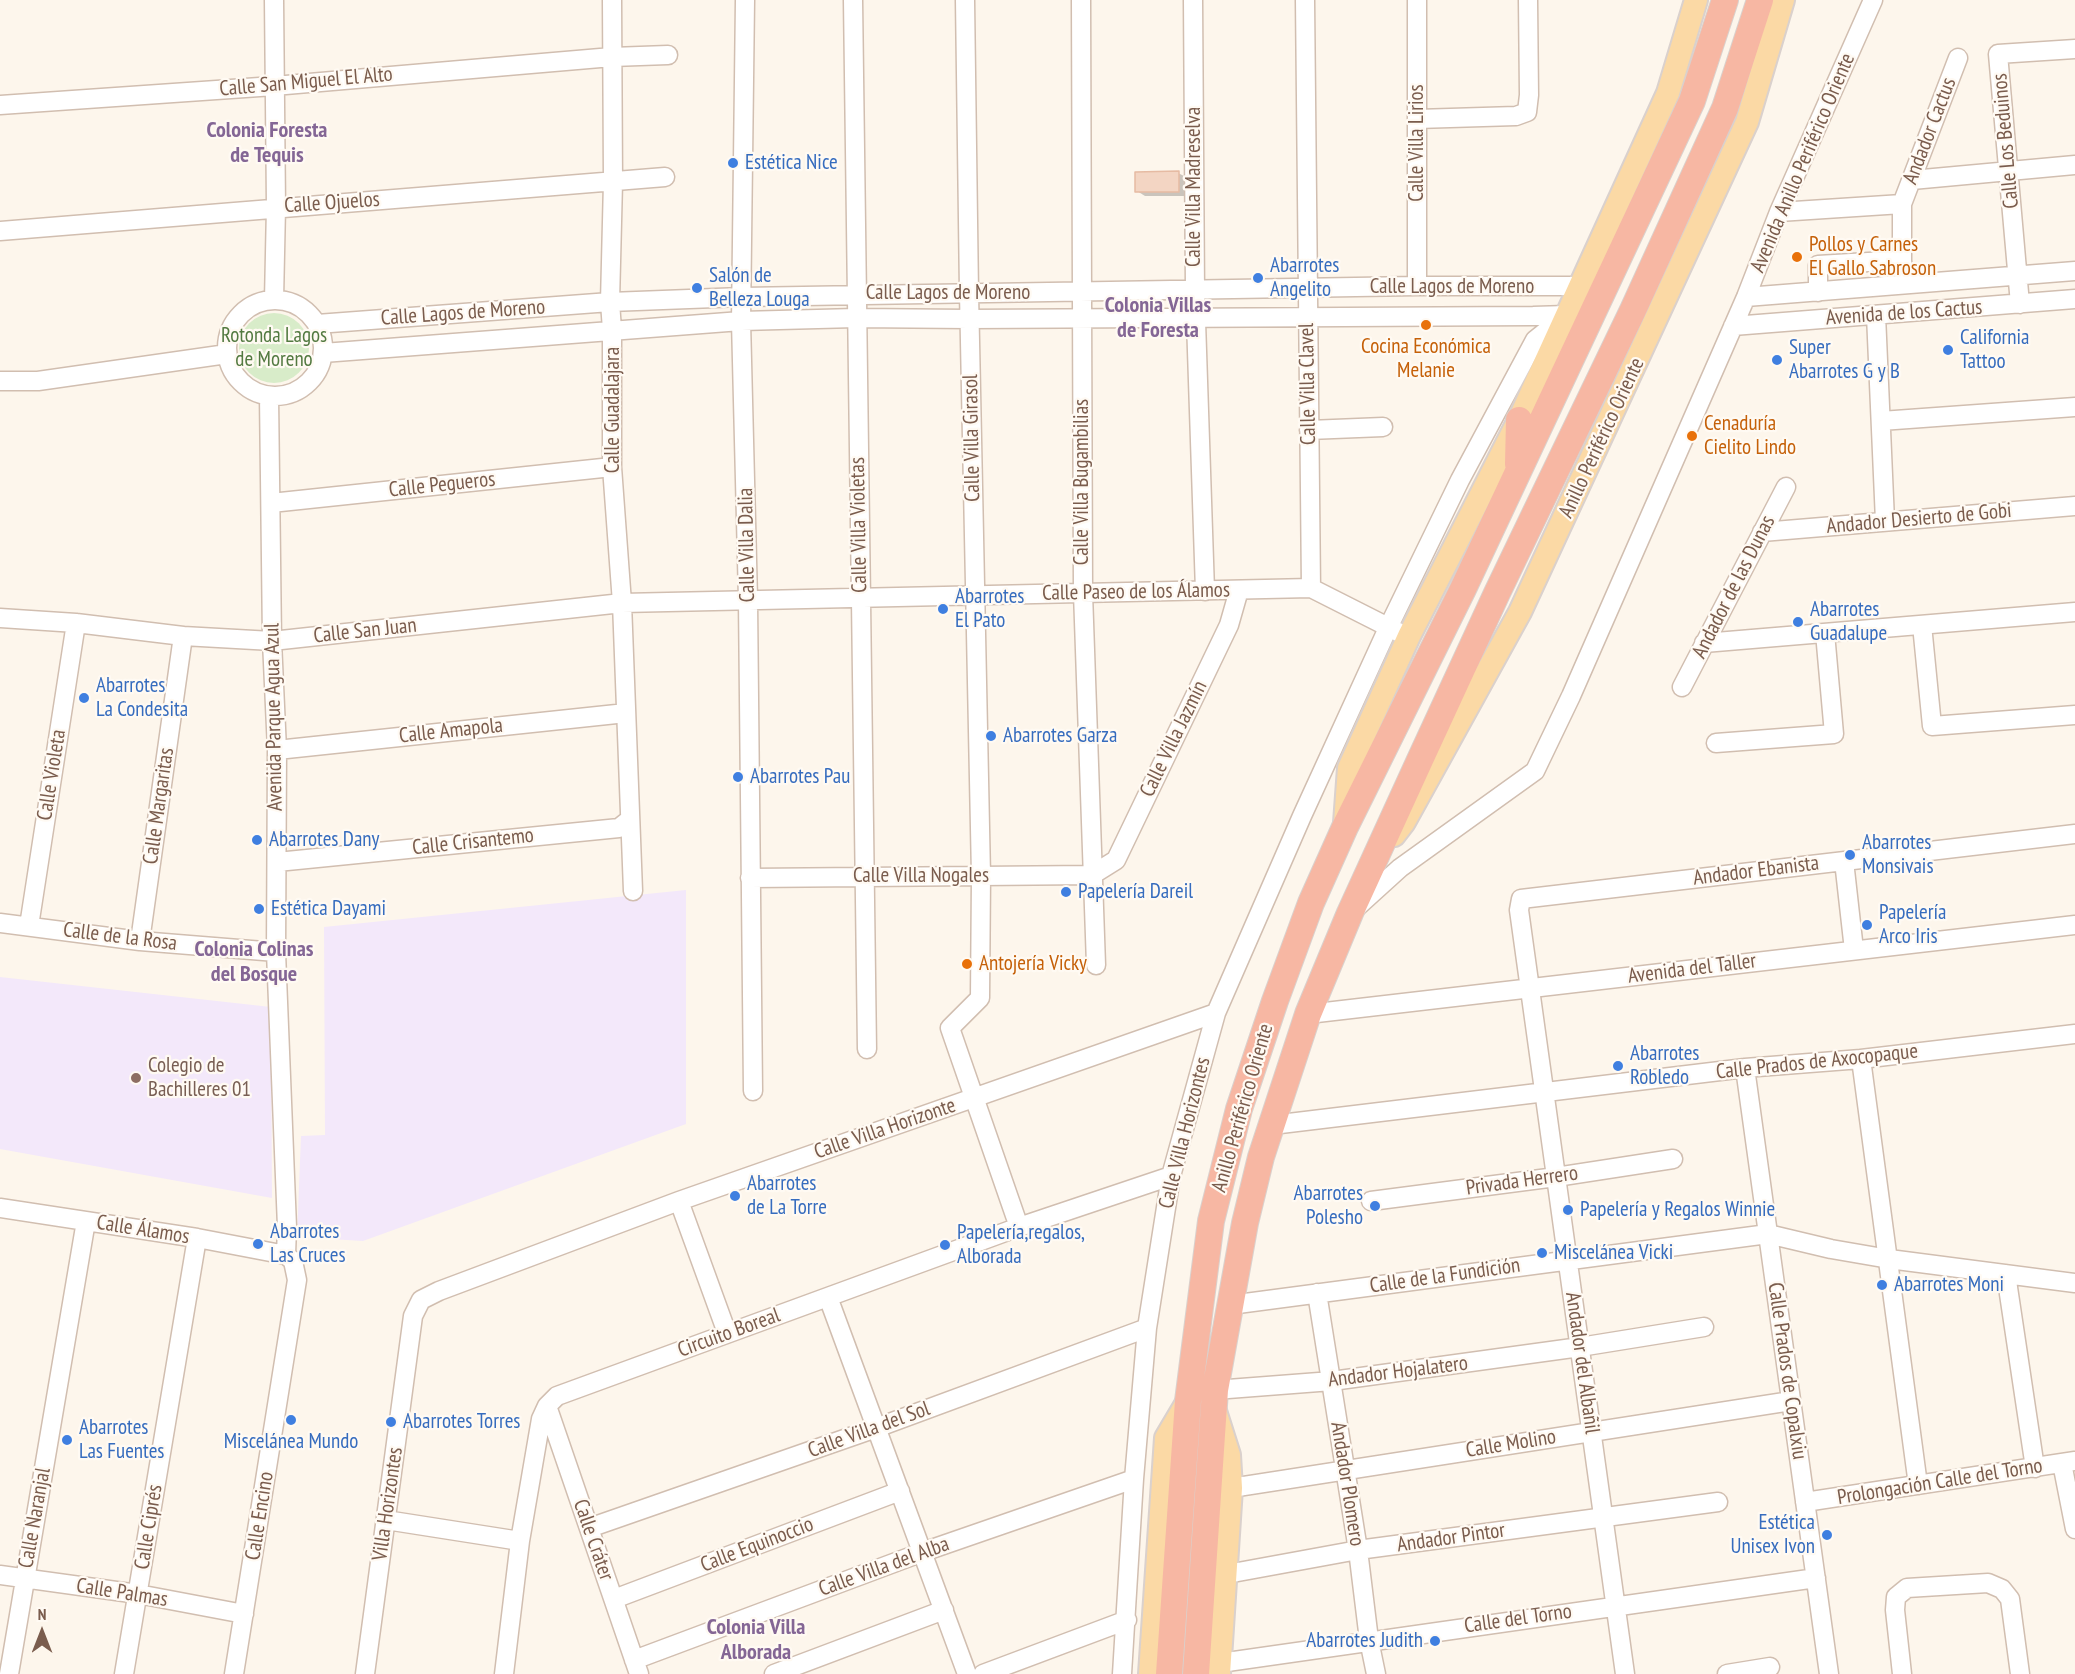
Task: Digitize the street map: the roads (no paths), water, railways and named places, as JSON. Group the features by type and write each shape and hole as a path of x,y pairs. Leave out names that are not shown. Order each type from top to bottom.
{"highway":[{"name":"Anillo Periférico Oriente","path":"1169,1674 1188,1401 1211,1221 1239,1109 1311,903 1345,827 1463,589 1692,101 1725,0"},
{"name":"Anillo Periférico Oriente","path":"1196,1674 1214,1398 1250,1201 1261,1157 1308,1014 1350,913 1497,593 1633,310 1725,108 1760,0"},
{"path":"1518,472 1519,420"}],"main road":[{"name":"Anillo Periférico Oriente","path":"1345,827 1349,768 1409,636 1519,420 1581,286 1668,93 1696,0"},
{"name":"Anillo Periférico Oriente","path":"1377,855 1404,822 1520,612 1747,122 1783,0"},
{"name":"Anillo Periférico Oriente","path":"1214,1398 1229,1455 1231,1488 1219,1669"},
{"name":"Anillo Periférico Oriente","path":"1150,1674 1166,1438 1188,1401"}],"street":[{"path":"274,0 276,207 274,300"},
{"name":"Calle Guadalajara","path":"612,0 613,182 610,302 612,467 622,603 633,891"},
{"name":"Calle Villa Dalia","path":"745,0 741,321 748,600 753,1091"},
{"name":"Calle Villa Violetas","path":"853,0 867,1049"},
{"name":"Calle Villa Girasol","path":"965,0 969,319 981,876 980,998 950,1028 975,1098"},
{"name":"Calle Villa Bugambilias","path":"1080,0 1083,593 1096,965"},
{"name":"Calle Villa Madreselva","path":"1193,0 1195,291 1205,591"},
{"name":"Calle Villa Clavel","path":"1305,0 1311,588"},
{"name":"Calle Villa Lirios","path":"1417,0 1417,286"},
{"path":"1418,119 1516,116 1527,112 1529,95 1528,0"},
{"name":"Avenida Anillo Periférico Oriente","path":"1732,326 1746,297 1779,212 1873,0"},
{"name":"Calle Los Beduinos","path":"2020,304 1998,54 2075,49"},
{"name":"Calle San Miguel El Alto","path":"0,105 274,86 612,57 668,56"},
{"name":"Andador Cactus","path":"1902,204 1958,58"},
{"path":"1912,180 2075,165"},
{"name":"Calle Ojuelos","path":"0,231 665,177"},
{"path":"1779,212 1902,204 1903,285"},
{"path":"1818,291 1818,265 1902,261"},
{"name":"Avenida de los Cactus","path":"1746,297 2075,271"},
{"name":"Calle Lagos de Moreno","path":"317,324 610,302 742,297 1417,286 1581,286"},
{"name":"Avenida de los Cactus","path":"1732,326 2075,299"},
{"path":"274,300 287,302 309,314 317,324 322,338 323,353 319,368 298,390 284,395 269,396 254,391 241,382 232,369 227,354 228,338 234,323 244,311 258,303 274,300"},
{"name":"Calle Lagos de Moreno","path":"323,353 741,321 856,318 1567,315"},
{"name":"Calle Villa Horizontes","path":"1122,1674 1134,1479 1147,1328 1171,1176 1216,1013 1302,816 1388,628 1460,480 1535,340 1567,315"},
{"path":"1876,315 1885,521"},
{"name":"Anillo Periférico Oriente","path":"1350,913 1400,868 1535,771 1576,685 1732,326"},
{"path":"0,381 38,381 227,354"},
{"name":"Avenida Parque Agua Azul","path":"269,396 272,641 277,750 276,952 287,1227 286,1255"},
{"path":"1881,421 2075,407"},
{"path":"1309,430 1383,427"},
{"name":"Calle Pegueros","path":"271,503 612,467"},
{"name":"Andador de las Dunas","path":"1682,687 1786,487"},
{"name":"Andador Desierto de Gobi","path":"1762,532 2075,506"},
{"name":"Calle Paseo de los Álamos","path":"622,603 1311,588 1388,628 1409,636"},
{"name":"Calle Villa Jazmín","path":"1092,875 1116,860 1229,625 1239,590"},
{"name":"Calle San Juan","path":"0,618 76,623 183,636 272,641 622,603"},
{"path":"1704,644 2075,612"},
{"name":"Calle Violeta","path":"29,926 76,623"},
{"path":"1922,625 1932,726 2075,715"},
{"path":"1716,743 1834,734 1825,633"},
{"name":"Calle Margaritas","path":"140,942 183,636"},
{"name":"Calle Amapola","path":"277,750 626,713"},
{"name":"Calle Crisantemo","path":"277,862 619,828 629,820"},
{"name":"Andador Ebanista","path":"1519,910 1521,899 2075,834"},
{"path":"1844,861 1854,950"},
{"name":"Calle Villa Nogales","path":"750,878 1092,875"},
{"name":"Andador del Albañil","path":"1519,910 1625,1674"},
{"name":"Calle de la Rosa","path":"0,923 140,942 276,952"},
{"name":"Avenida del Taller","path":"1308,1014 2075,925"},
{"name":"Calle Villa Horizonte","path":"421,1300 439,1291 679,1201 1216,1013"},
{"name":"Calle Prados de Axocopaque","path":"1272,1125 1745,1068 1861,1059 2075,1034"},
{"path":"1861,1059 1918,1485"},
{"name":"Calle Prados de Copalxiu","path":"1745,1068 1829,1674"},
{"path":"975,1098 1019,1227"},
{"name":"Privada Herrero","path":"1371,1201 1673,1159"},
{"name":"Circuito Boreal","path":"547,1406 557,1396 727,1333 1019,1227 1171,1176"},
{"path":"679,1201 727,1333"},
{"name":"Calle Álamos","path":"0,1208 197,1238 286,1255"},
{"name":"Calle Naranjal","path":"9,1674 86,1221"},
{"path":"1768,1234 1831,1249 1889,1259 2075,1283"},
{"name":"Calle de la Fundición","path":"1230,1305 1768,1234"},
{"name":"Calle Ciprés","path":"124,1674 197,1238"},
{"name":"Calle Encino","path":"234,1674 297,1280 293,1261 286,1255"},
{"path":"2007,1274 2035,1468"},
{"name":"Andador Plomero","path":"1317,1293 1376,1674"},
{"path":"828,1297 967,1674"},
{"name":"Villa Horizontes","path":"364,1674 413,1316 421,1300"},
{"name":"Andador Hojalatero","path":"1214,1398 1580,1347 1704,1327"},
{"name":"Calle Villa del Sol","path":"589,1528 876,1428 1147,1328"},
{"name":"Calle Molino","path":"1231,1488 1791,1401"},
{"path":"504,1674 520,1541 541,1419 547,1406"},
{"name":"Calle Cráter","path":"547,1406 637,1667"},
{"path":"2069,1462 2075,1529"},
{"name":"Prolongación Calle del Torno","path":"1805,1502 2069,1462"},
{"name":"Calle Villa del Alba","path":"637,1667 923,1552 1134,1479"},
{"name":"Calle Equinoccio","path":"614,1599 900,1491"},
{"name":"Andador Pintor","path":"1227,1574 1358,1550 1718,1502"},
{"path":"386,1520 520,1541"},
{"name":"Calle Palmas","path":"0,1575 138,1594 244,1614"},
{"name":"Calle del Torno","path":"1219,1669 1369,1640 1816,1578"},
{"path":"1902,1674 1895,1610 1896,1597 1907,1588 1988,1583 2002,1589 2010,1599 2020,1674"},
{"path":"774,1674 944,1610"},
{"path":"983,1674 1127,1620"},
{"path":"1727,1674 1770,1667"}],"place":[{"name":"Estética Nice","path":"733,163"},
{"name":"Pollos y Carnes El Gallo Sabroson","path":"1797,257"},
{"name":"Abarrotes Angelito","path":"1258,278"},
{"name":"Salón de Belleza Louga","path":"697,288"},
{"name":"Cocina Económica Melanie","path":"1426,325"},
{"name":"California Tattoo","path":"1948,350"},
{"name":"Super Abarrotes G y B","path":"1777,360"},
{"name":"Cenaduría Cielito Lindo","path":"1692,436"},
{"name":"Abarrotes El Pato","path":"943,609"},
{"name":"Abarrotes Guadalupe","path":"1798,622"},
{"name":"Abarrotes La Condesita","path":"84,698"},
{"name":"Abarrotes Garza","path":"991,736"},
{"name":"Abarrotes Pau","path":"738,777"},
{"name":"Abarrotes Dany","path":"257,840"},
{"name":"Abarrotes Monsivais","path":"1850,855"},
{"name":"Papelería Dareil","path":"1066,892"},
{"name":"Estética Dayami","path":"259,909"},
{"name":"Papelería Arco Iris","path":"1867,925"},
{"name":"Antojería Vicky","path":"967,964"},
{"name":"Abarrotes Robledo","path":"1618,1066"},
{"name":"Colegio de Bachilleres 01","path":"136,1078"},
{"name":"Abarrotes de La Torre","path":"735,1196"},
{"name":"Abarrotes Polesho","path":"1375,1206"},
{"name":"Papelería y Regalos Winnie","path":"1568,1210"},
{"name":"Abarrotes Las Cruces","path":"258,1244"},
{"name":"Papelería,regalos, Alborada","path":"945,1245"},
{"name":"Miscelánea Vicki","path":"1542,1253"},
{"name":"Abarrotes Moni","path":"1882,1285"},
{"name":"Miscelánea Mundo","path":"291,1420"},
{"name":"Abarrotes Torres","path":"391,1422"},
{"name":"Abarrotes Las Fuentes","path":"67,1440"},
{"name":"Estética Unisex Ivon","path":"1827,1535"},
{"name":"Abarrotes Judith","path":"1435,1641"}],"district":[{"name":"Colonia Foresta de Tequis","path":"267,144"},
{"name":"Colonia Villas de Foresta","path":"1158,318"},
{"name":"Colonia Colinas del Bosque","path":"254,962"},
{"name":"Colonia Villa Alborada","path":"756,1640"}],"park label":[{"name":"Rotonda Lagos de Moreno","path":"274,348"}]}
